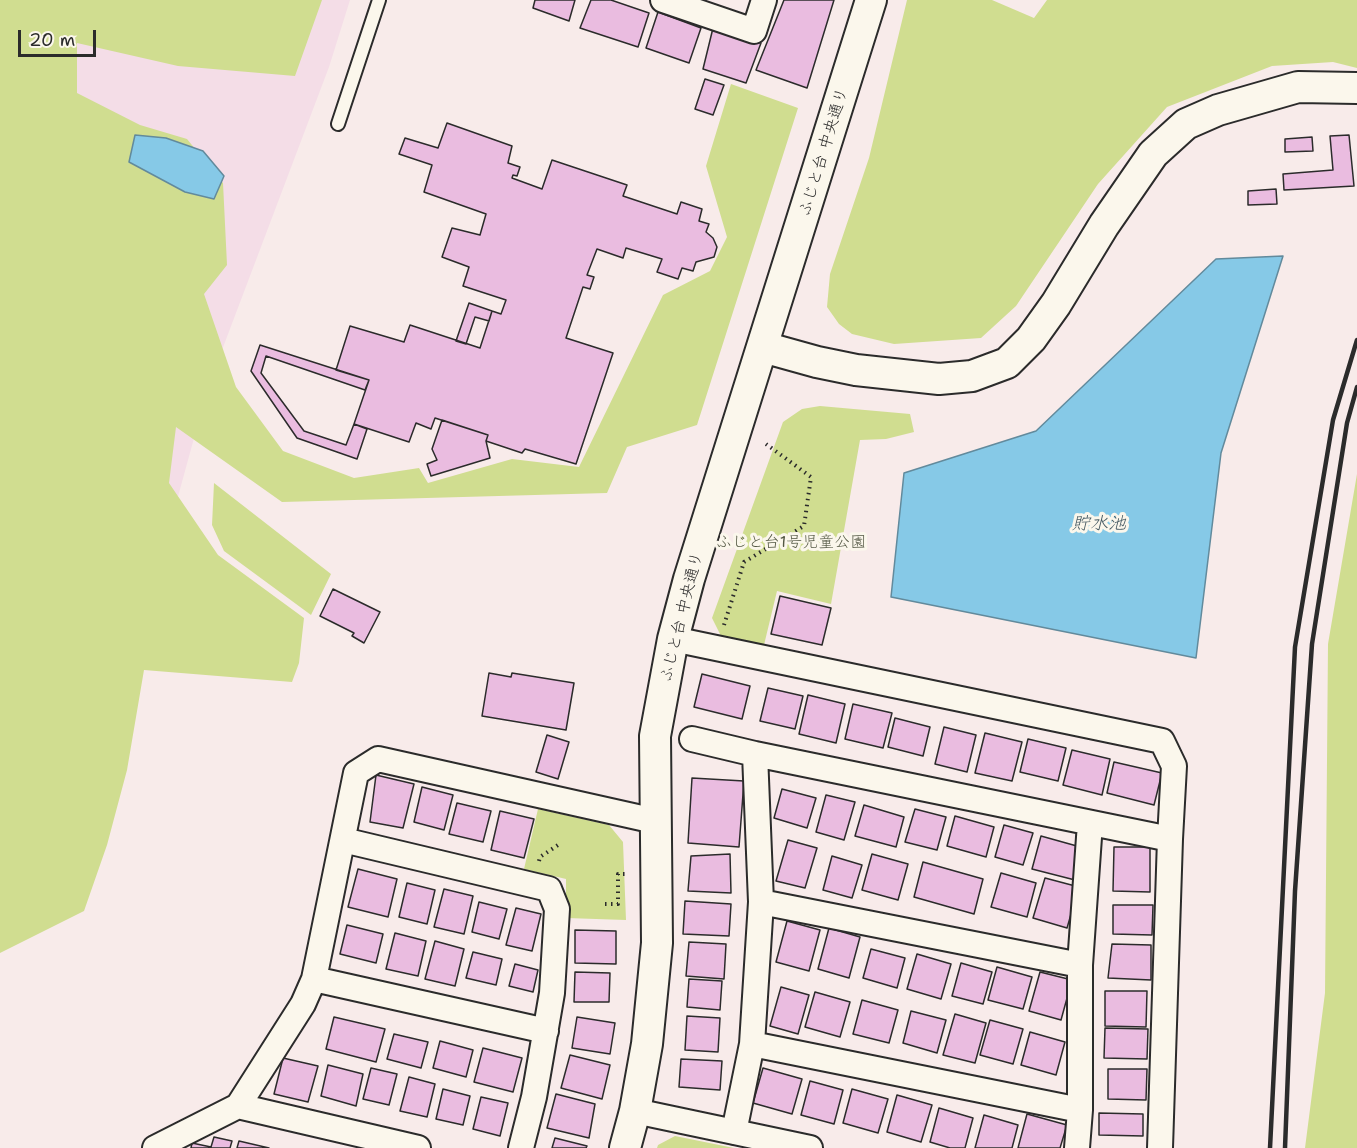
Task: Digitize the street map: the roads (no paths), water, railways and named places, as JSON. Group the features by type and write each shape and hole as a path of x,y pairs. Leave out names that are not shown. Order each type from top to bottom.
{"street":[{"path":"663,0 754,31 764,0"},
{"name":"ふじと台 中央通り","path":"625,1148 647,1044 657,943 655,735 673,639 689,579 871,0"},
{"path":"763,347 856,370 939,379 972,376 1007,363 1031,339 1056,304 1104,225 1153,154 1186,124 1218,110 1298,87 1357,88"},
{"path":"673,639 1162,741 1174,766 1160,1148"},
{"path":"692,739 1170,839"},
{"path":"734,1132 752,1044 761,902 755,754"},
{"path":"155,1148 238,1106 303,1004 314,979 356,773 378,759 655,821"},
{"path":"1077,1148 1080,1110 1080,965 1090,823"},
{"path":"343,840 549,889 557,909 552,993 534,1097 521,1148"},
{"path":"761,902 1080,965"},
{"path":"314,979 546,1031"},
{"path":"752,1044 1080,1110"},
{"path":"238,1106 418,1148"},
{"path":"634,1111 810,1148"}],"lane":[{"path":"338,124 379,0"}],"water":[{"path":"135,135 166,138 203,151 224,176 214,199 185,192 129,162"},
{"name":"貯水池","path":"1283,256 1221,453 1196,658 891,597 904,473 1036,431 1216,259"}],"railway":[{"path":"1270,1148 1295,647 1333,420 1357,340"},
{"path":"1285,1148 1295,891 1312,644 1347,423 1357,387"}],"park label":[{"name":"ふじと台1号児童公園","path":"791,543"}]}
